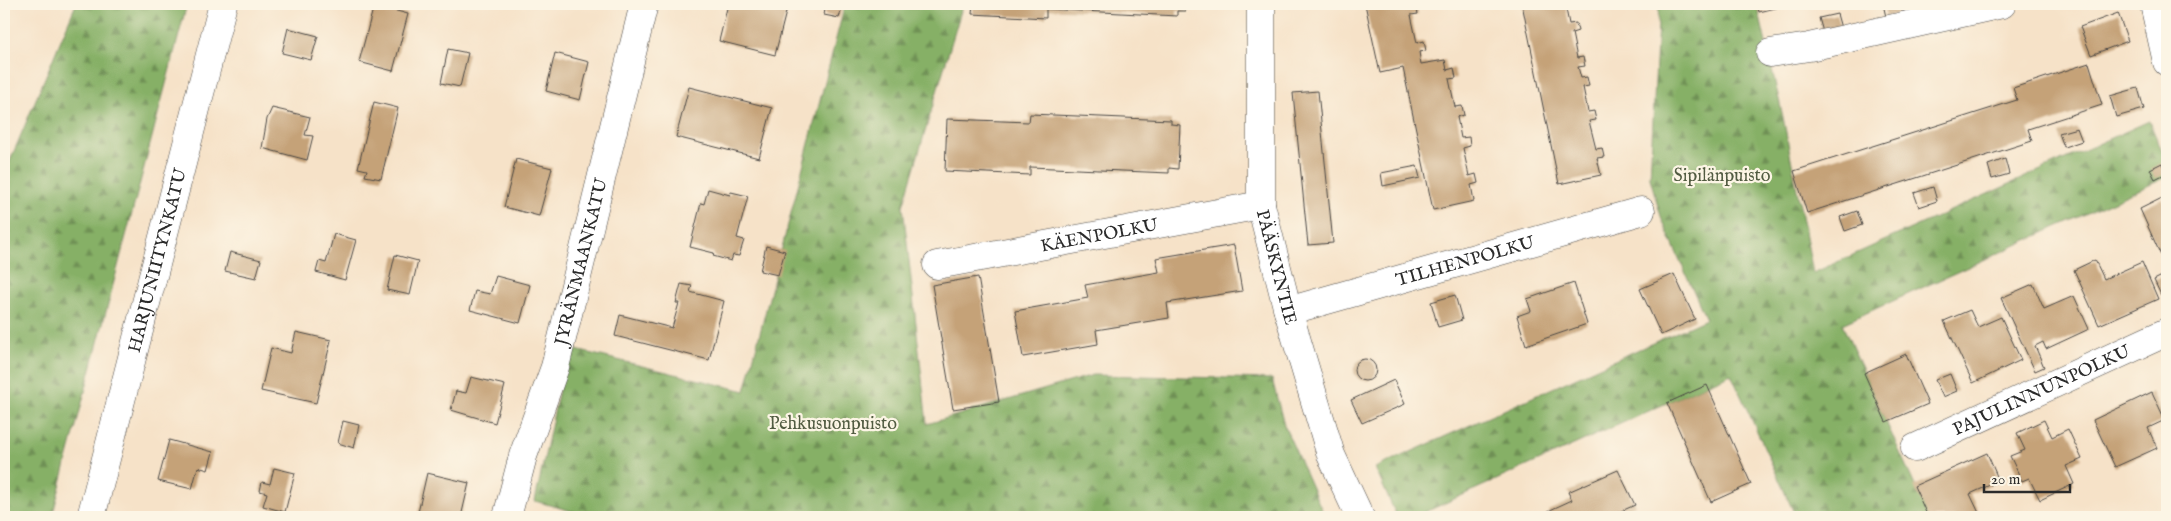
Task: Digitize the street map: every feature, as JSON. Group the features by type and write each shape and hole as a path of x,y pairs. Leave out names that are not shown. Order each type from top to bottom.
{"street":[{"name":"HARJUNIITYNKATU","path":"91,517 222,4"},
{"name":"JYRÄNMAANKATU","path":"507,517 523,456 555,367 644,4"},
{"name":"PÄÄSKYNTIE","path":"1261,4 1260,205 1288,311 1331,456 1360,517"},
{"path":"1770,52 1809,46 2002,4"},
{"path":"2154,4 2167,62"},
{"name":"KÄENPOLKU","path":"937,265 1260,205"},
{"name":"TILHENPOLKU","path":"1288,311 1641,211"},
{"name":"PAJULINNUNPOLKU","path":"1915,448 2167,332"}],"green space":[{"path":"76,4 187,4 52,517 4,517 4,175"},
{"name":"Pehkusuonpuisto","path":"845,4 963,4 903,206 927,424 1093,375 1272,379 1284,425 1325,517 593,517 535,501 568,348 745,391"},
{"name":"Sipilänpuisto","path":"1659,4 1757,4 1783,117 1813,273 2149,121 2167,162 2167,177 1842,324 1929,517 1796,517 1731,374 1414,517 1397,517 1375,468 1706,319 1662,220 1650,178"}],"building":[{"path":"728,4 788,4 775,55 719,41"},
{"path":"826,4 843,4 839,18 824,15"},
{"path":"973,4 1186,4 1186,11 1177,11 1177,16 1046,9 1046,18 972,14"},
{"path":"1365,4 1416,5 1418,14 1411,15 1417,43 1424,41 1426,51 1419,52 1421,64 1445,60 1447,70 1454,68 1456,78 1449,79 1455,107 1462,106 1464,115 1457,117 1461,138 1469,137 1470,146 1463,148 1469,176 1476,174 1478,183 1471,185 1474,201 1433,210 1403,68 1380,73"},
{"path":"1522,4 1565,4 1569,24 1576,23 1578,31 1572,33 1577,58 1583,57 1585,66 1578,67 1581,78 1587,77 1589,86 1583,87 1588,112 1594,111 1596,120 1589,121 1596,149 1602,148 1604,157 1597,158 1601,175 1559,184"},
{"path":"1757,4 1792,4 1759,12"},
{"path":"1883,4 1902,4 1904,12 1886,17"},
{"path":"374,5 408,14 393,71 359,62"},
{"path":"2118,13 2128,41 2091,55 2080,27"},
{"path":"1837,14 1841,28 1823,32 1819,18"},
{"path":"288,28 318,36 311,60 282,53"},
{"path":"448,49 468,53 460,87 441,83"},
{"path":"555,53 589,62 580,100 546,91"},
{"path":"2089,63 2102,105 2028,129 2032,141 1807,213 1794,171 2017,100 2013,88"},
{"path":"689,87 772,108 759,158 676,137"},
{"path":"2138,88 2144,109 2116,117 2110,96"},
{"path":"1318,91 1333,243 1308,245 1293,93"},
{"path":"374,102 398,108 381,179 365,176 367,170 358,168"},
{"path":"272,108 310,117 305,135 313,136 307,160 262,148 267,119"},
{"path":"1030,114 1171,120 1171,124 1180,125 1178,169 1169,168 1169,173 1030,167 1030,175 945,171 947,119 1029,122"},
{"path":"2077,128 2082,141 2064,147 2059,133"},
{"path":"516,159 552,168 539,216 504,207"},
{"path":"2005,159 2009,174 1992,179 1988,165"},
{"path":"2162,163 2167,173 2155,179 2150,169"},
{"path":"1417,166 1420,178 1383,186 1381,173"},
{"path":"1933,187 1937,201 1919,207 1914,193"},
{"path":"708,189 730,195 731,192 748,196 737,238 744,240 739,256 733,255 731,261 713,256 714,253 690,247 701,203 704,204"},
{"path":"2162,198 2167,209 2167,269 2140,209"},
{"path":"1857,211 1862,225 1845,231 1840,217"},
{"path":"334,234 356,240 345,280 316,272 319,261 326,263"},
{"path":"1234,245 1242,291 1167,303 1169,318 1096,330 1098,344 1023,357 1015,311 1088,298 1085,285 1159,272 1156,258"},
{"path":"766,246 785,251 778,275 760,271"},
{"path":"230,252 261,260 256,278 225,271"},
{"path":"395,255 418,261 410,295 387,290"},
{"path":"2095,260 2104,279 2142,262 2158,299 2099,325 2074,270"},
{"path":"1674,274 1695,319 1661,335 1640,289"},
{"path":"496,276 530,285 520,323 470,310 475,291 490,294"},
{"path":"2162,276 2167,292 2161,295 2154,280"},
{"path":"978,277 999,402 953,409 932,285"},
{"path":"1574,283 1587,324 1526,345 1517,316 1531,311 1527,299"},
{"path":"681,284 692,286 690,292 724,301 709,360 615,336 620,315 672,328 679,303 676,303"},
{"path":"2033,284 2044,309 2074,296 2089,329 2046,349 2043,342 2035,346 2044,367 2035,371 2001,298"},
{"path":"1455,295 1462,320 1438,327 1431,302"},
{"path":"1970,310 1978,327 2001,317 2021,360 1973,383 1944,321"},
{"path":"296,332 331,340 316,403 261,391 271,348 291,353"},
{"path":"1906,354 1928,404 1886,422 1864,373"},
{"path":"1365,359 1373,362 1376,370 1373,378 1365,381 1357,378 1354,370 1357,362"},
{"path":"1950,374 1957,391 1943,397 1935,380"},
{"path":"471,377 505,385 495,423 451,410 456,391 466,393"},
{"path":"1394,380 1405,404 1362,423 1351,400"},
{"path":"1707,385 1751,484 1711,502 1667,403"},
{"path":"2152,392 2165,420 2148,428 2157,448 2115,467 2093,420"},
{"path":"2044,420 2052,437 2068,429 2082,459 2066,466 2074,484 2040,500 2029,478 2022,481 2010,456 2025,450 2017,433"},
{"path":"343,421 359,425 354,448 338,443"},
{"path":"169,440 213,452 208,470 198,467 192,489 158,481"},
{"path":"1987,453 1999,481 1970,494 1980,515 1974,517 1928,517 1914,486"},
{"path":"274,468 295,473 285,512 263,506 267,493 260,491 262,482 270,484"},
{"path":"1618,470 1635,505 1608,517 1550,517 1548,511 1572,500 1568,492"},
{"path":"427,473 469,483 461,517 417,517"}]}
